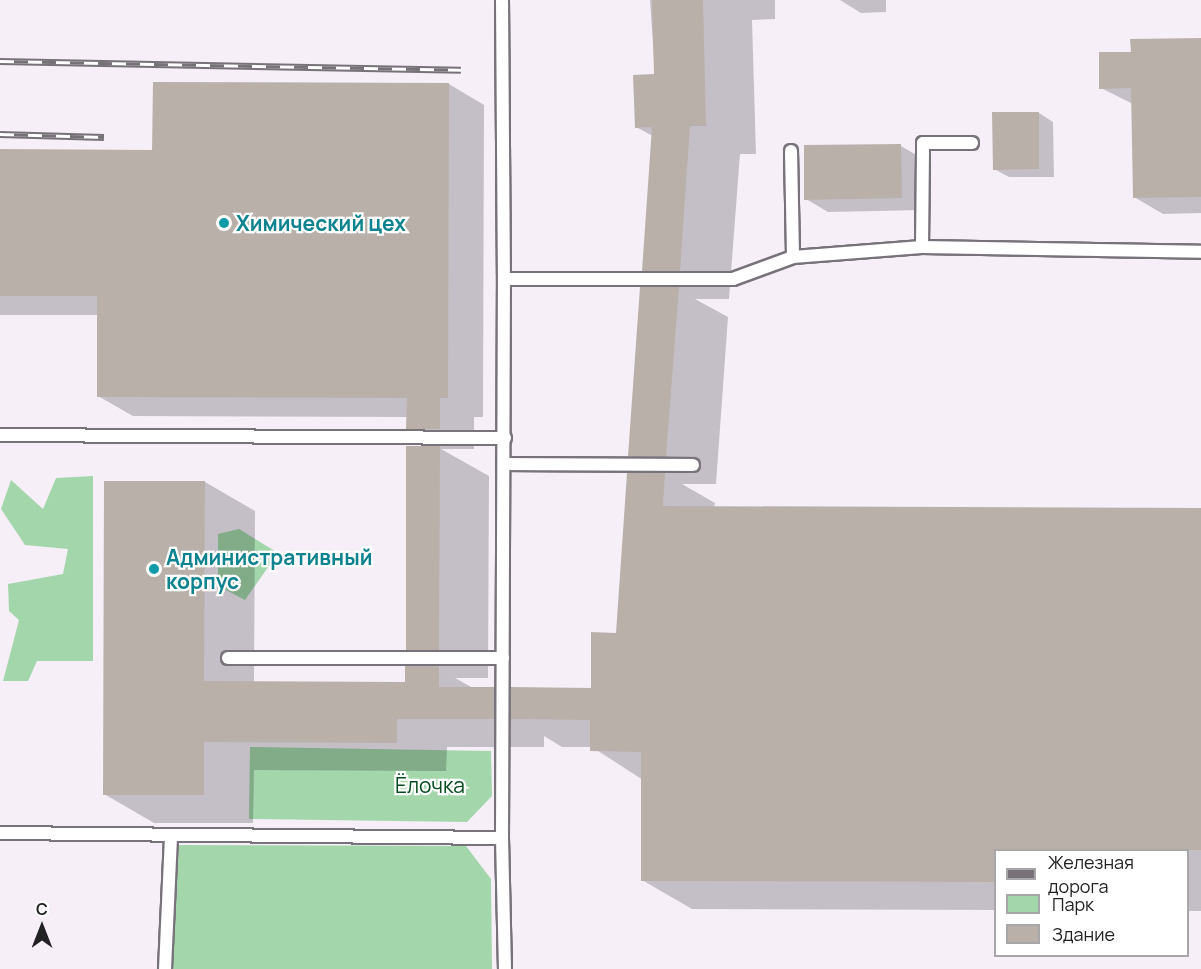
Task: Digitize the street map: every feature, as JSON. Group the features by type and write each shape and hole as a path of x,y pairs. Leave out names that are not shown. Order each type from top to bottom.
{"lane":[{"path":"502,0 505,438 502,838 505,969"},
{"path":"922,247 923,143 972,143"},
{"path":"791,151 793,257"},
{"path":"504,279 733,279 793,257 922,247 1201,252"},
{"path":"0,435 505,438"},
{"path":"504,464 693,465"},
{"path":"228,658 503,658"},
{"path":"0,833 502,838"},
{"path":"165,969 171,835"}],"green space":[{"path":"93,476 93,661 37,661 28,681 3,681 19,620 9,611 8,584 63,574 68,549 25,545 1,509 11,480 43,509 56,478"},
{"path":"239,529 278,553 245,600 218,586 218,534"},
{"name":"Ёлочка","path":"250,747 491,751 492,796 467,822 249,819"},
{"path":"179,845 466,846 491,879 492,969 171,969"}],"building":[{"path":"652,0 703,0 706,126 690,126 680,271 642,271 652,127 635,128 633,75 654,74"},
{"path":"1201,38 1201,197 1133,198 1131,88 1099,89 1099,52 1131,52 1130,39"},
{"name":"Химический цех","path":"153,82 449,83 448,398 440,398 440,429 406,429 407,398 97,397 97,296 0,296 0,149 152,150"},
{"path":"992,112 1039,112 1039,169 993,170"},
{"path":"901,144 902,198 804,200 804,145"},
{"path":"640,287 679,287 666,457 628,456"},
{"path":"406,446 440,446 439,650 406,650"},
{"path":"627,473 665,473 663,506 1201,508 1201,850 994,849 994,882 641,881 641,752 590,751 590,720 511,719 511,687 591,688 591,632 616,633"},
{"name":"Административный корпус","path":"104,481 205,481 204,681 405,682 405,666 439,666 439,687 494,687 494,719 397,719 397,743 204,742 204,795 103,795"}],"railway":[{"path":"0,61 461,70"},
{"path":"0,134 104,137"}],"place":[{"name":"Химический цех","path":"224,223"},
{"name":"Административный корпус","path":"154,569"}]}
